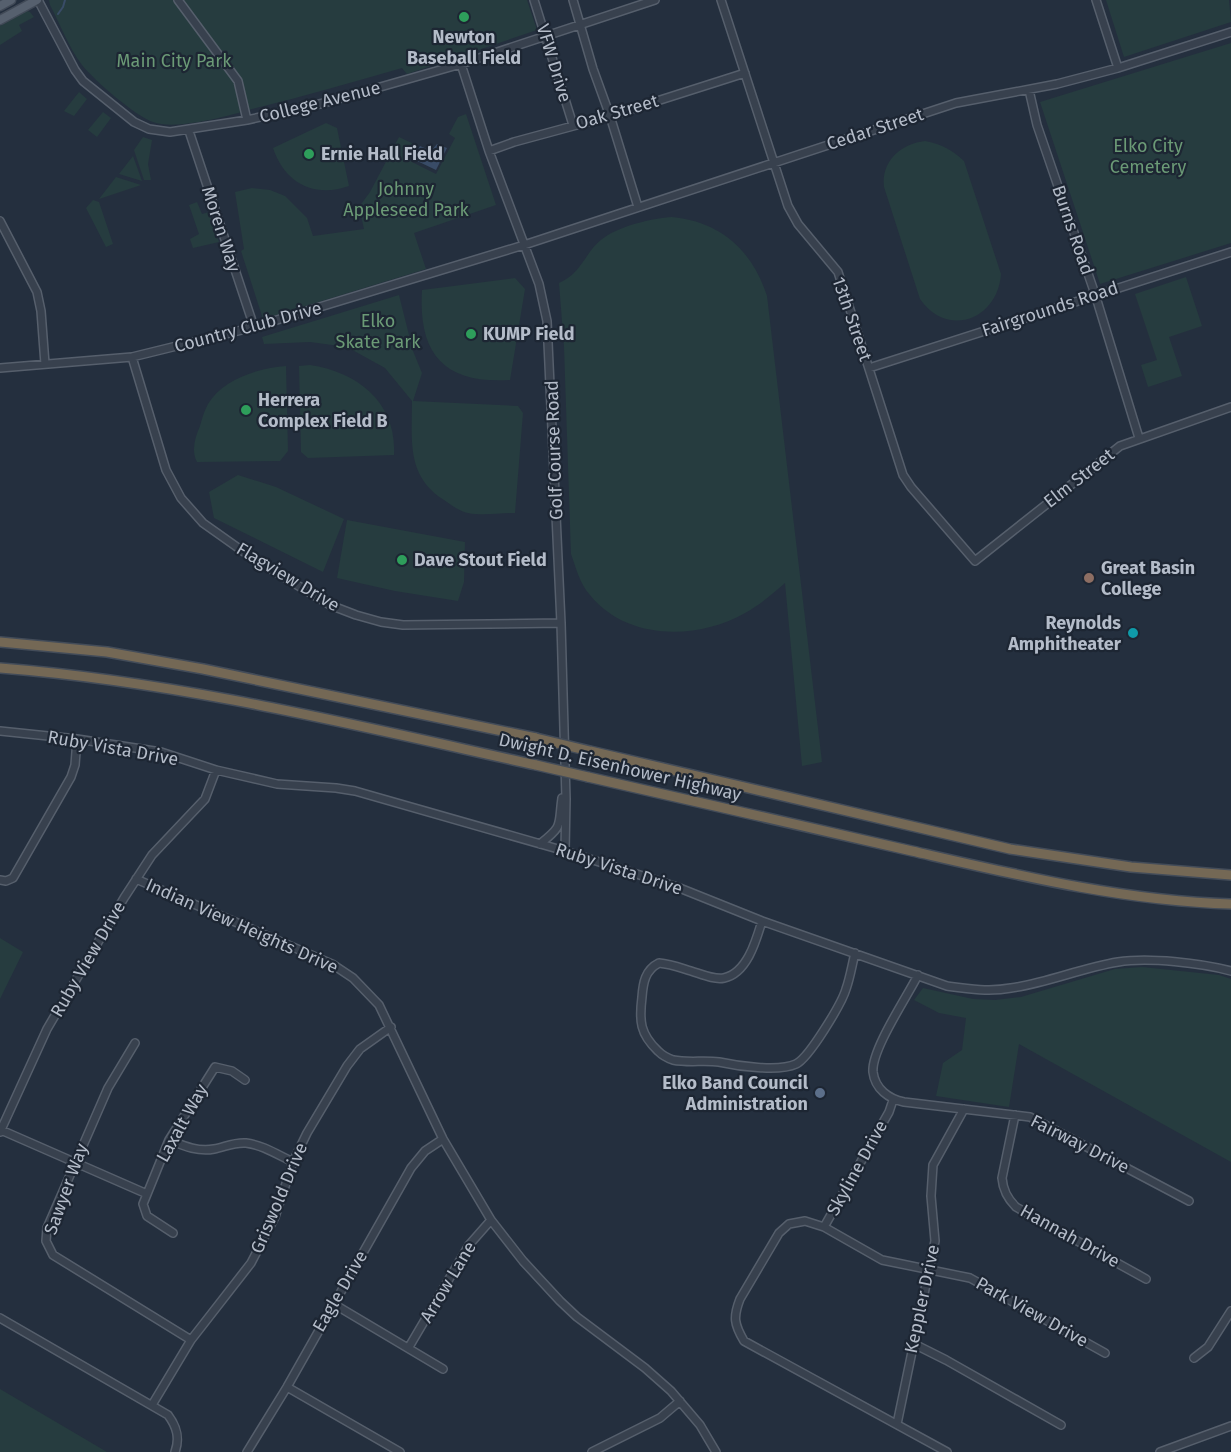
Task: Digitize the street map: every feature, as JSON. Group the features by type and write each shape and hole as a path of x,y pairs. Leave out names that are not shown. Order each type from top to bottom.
{"highway":[{"name":"Dwight D. Eisenhower Highway","path":"0,642 107,652 203,669 536,738 1010,849 1131,867 1231,875"},
{"name":"Dwight D. Eisenhower Highway","path":"0,668 96,677 199,693 536,765 1005,873 1166,899 1231,904"}],"main road":[{"path":"0,8 11,0"},
{"path":"0,20 37,0"}],"street":[{"name":"College Avenue","path":"37,0 77,74 86,84 124,115 144,127 170,132 247,120 324,103 461,64 655,0"},
{"path":"178,0 238,81 247,120"},
{"name":"VFW Drive","path":"534,0 573,125"},
{"path":"573,0 592,69 610,116 638,207"},
{"name":"13th Street","path":"721,0 788,206 798,224 838,272 903,475 975,561"},
{"path":"1096,0 1118,68"},
{"name":"Cedar Street","path":"524,245 957,103 1029,90 1118,68 1231,32"},
{"name":"Golf Course Road","path":"461,64 489,151 539,284 550,339 566,781 565,851"},
{"name":"Oak Street","path":"489,151 745,73"},
{"name":"Burns Road","path":"1029,90 1037,124 1095,294 1139,438"},
{"name":"Moren Way","path":"189,130 254,327"},
{"path":"0,221 37,292 41,311 45,364"},
{"name":"Country Club Drive","path":"0,368 132,357 254,327 524,245"},
{"name":"Fairgrounds Road","path":"869,368 1231,252"},
{"name":"Flagview Drive","path":"132,357 162,457 181,498 203,524 261,563 330,605 381,622 403,625 561,623"},
{"name":"Elm Street","path":"975,561 1111,452 1139,438 1231,407"},
{"name":"Ruby Vista Drive","path":"0,731 77,739 161,752 216,770 277,784 356,791 565,851 677,887 762,921 947,986 992,990 1024,986 1120,962 1143,960 1231,971"},
{"path":"0,880 6,881 13,878 71,777 75,765 77,739"},
{"name":"Ruby View Drive","path":"0,1131 47,1029 136,879 153,855 205,799 216,770"},
{"path":"540,844 552,836 558,827 566,781"},
{"name":"Indian View Heights Drive","path":"136,879 342,970 372,996 391,1027 443,1139 491,1220 522,1261 560,1301 581,1320 645,1368 680,1401 700,1425 716,1452"},
{"path":"762,921 744,965 724,978 715,978 669,963 659,963 648,972 643,983 641,1023 644,1036 663,1056 673,1060 732,1065 771,1067 795,1064 804,1058 818,1039 846,991 855,954"},
{"name":"Skyline Drive","path":"918,975 883,1040 874,1063 876,1081 885,1095 893,1100 888,1112 824,1227 805,1221 796,1221 778,1233 740,1299 734,1318 744,1341 947,1452"},
{"name":"Griswold Drive","path":"152,1405 191,1340 251,1263 274,1217 293,1162 307,1133 352,1058 360,1049 391,1027"},
{"name":"Sawyer Way","path":"135,1043 108,1088 47,1228 46,1241 53,1255 191,1340"},
{"name":"Laxalt Way","path":"147,1194 169,1140 214,1067 220,1066 232,1071 245,1080"},
{"name":"Fairway Drive","path":"893,1100 1030,1117 1188,1201"},
{"name":"Keppler Drive","path":"897,1424 912,1343 935,1242 931,1196 933,1165 964,1109"},
{"name":"Hannah Drive","path":"1015,1114 1002,1178 1003,1188 1008,1198 1016,1207 1146,1279"},
{"path":"0,1131 147,1194 142,1204 147,1216 173,1233"},
{"name":"Eagle Drive","path":"247,1452 411,1168 425,1151 443,1139"},
{"path":"169,1140 192,1149 202,1150 236,1143 248,1143 261,1146 293,1162"},
{"name":"Arrow Lane","path":"409,1347 469,1245 491,1220"},
{"name":"Park View Drive","path":"824,1227 882,1260 970,1278 1105,1353"},
{"path":"332,1304 409,1347 443,1369"},
{"path":"1194,1359 1208,1347 1231,1311"},
{"path":"0,1318 168,1416 178,1434 175,1452"},
{"path":"912,1343 1061,1425"},
{"path":"286,1387 400,1452"},
{"path":"592,1452 660,1418 680,1401"},
{"path":"1160,1452 1230,1429"}],"green space":[{"name":"Main City Park","path":"49,0 527,0 537,30 407,74 402,68 219,118 176,125 153,122 145,118 115,97 88,72 69,44"},
{"path":"1106,0 1229,0 1231,22 1124,57"},
{"path":"27,11 34,17 19,25 22,31 0,45 0,26"},
{"name":"Elko City Cemetery","path":"1231,43 1231,243 1100,284 1040,102"},
{"path":"79,92 87,99 74,116 64,111"},
{"path":"103,112 111,118 97,137 88,130"},
{"name":"Johnny Appleseed Park","path":"466,114 496,205 414,233 426,269 263,319 241,251 244,249 235,192 252,188 270,190 285,196 307,218 313,236 364,229 359,207 370,192 399,137 416,145 408,160 436,174 455,138 449,134 458,117"},
{"name":"Ernie Hall Field","path":"326,123 337,128 349,186 324,190 313,189 293,179 285,171 273,148"},
{"path":"143,137 152,140 148,164 151,180 144,180 134,150"},
{"path":"925,141 946,148 964,161 1001,274 998,290 991,303 970,318 957,321 944,318 931,311 920,299 884,187 886,169 894,155 908,146"},
{"path":"133,156 142,181 119,174"},
{"path":"116,177 141,185 99,199"},
{"path":"93,200 99,202 113,244 106,247 86,208"},
{"path":"197,202 202,214 209,212 219,242 193,248 190,239 199,234 189,205"},
{"path":"672,217 705,225 732,241 753,265 767,296 822,762 802,766 785,583 756,606 726,622 706,628 664,631 643,628 623,621 605,610 584,586 571,554 564,347 559,283 574,273 598,242 611,233 637,223"},
{"path":"1186,277 1202,326 1169,337 1182,376 1148,387 1141,365 1157,360 1135,294"},
{"name":"KUMP Field","path":"515,278 525,289 510,380 468,377 452,370 431,348 425,332 422,290"},
{"name":"Elko Skate Park","path":"399,295 413,351 422,373 413,401 518,406 523,413 515,513 486,514 461,511 444,500 423,480 417,468 412,443 412,401 385,368 347,347 310,342 264,344 262,337"},
{"path":"310,365 344,375 371,393 389,420 394,455 308,458 301,452 299,366"},
{"name":"Herrera Complex Field B","path":"286,366 288,451 280,461 197,462 194,453 195,440 205,409 215,395 242,376"},
{"path":"238,475 276,487 344,519 323,572 214,518 209,492"},
{"name":"Dave Stout Field","path":"347,520 465,542 464,582 458,601 395,591 337,578"},
{"path":"0,938 23,952 0,999"},
{"path":"1142,967 1219,975 1231,979 1231,1162 1019,1044 1009,1107 936,1096 943,1063 962,1050 966,1018 939,1013 914,1000 923,988 973,999 995,1000 1021,997 1115,969"},
{"path":"0,1389 107,1452 0,1452"}],"water":[{"path":"437,144 447,148 436,170 413,159 420,146 431,151"}],"waterway":[{"path":"58,14 65,0"}],"place":[{"name":"Newton Baseball Field","path":"464,17"},
{"name":"Ernie Hall Field","path":"309,154"},
{"name":"KUMP Field","path":"471,334"},
{"name":"Herrera Complex Field B","path":"246,410"},
{"name":"Dave Stout Field","path":"402,560"},
{"name":"Great Basin College","path":"1089,578"},
{"name":"Reynolds Amphitheater","path":"1133,633"},
{"name":"Elko Band Council Administration","path":"820,1093"}]}
